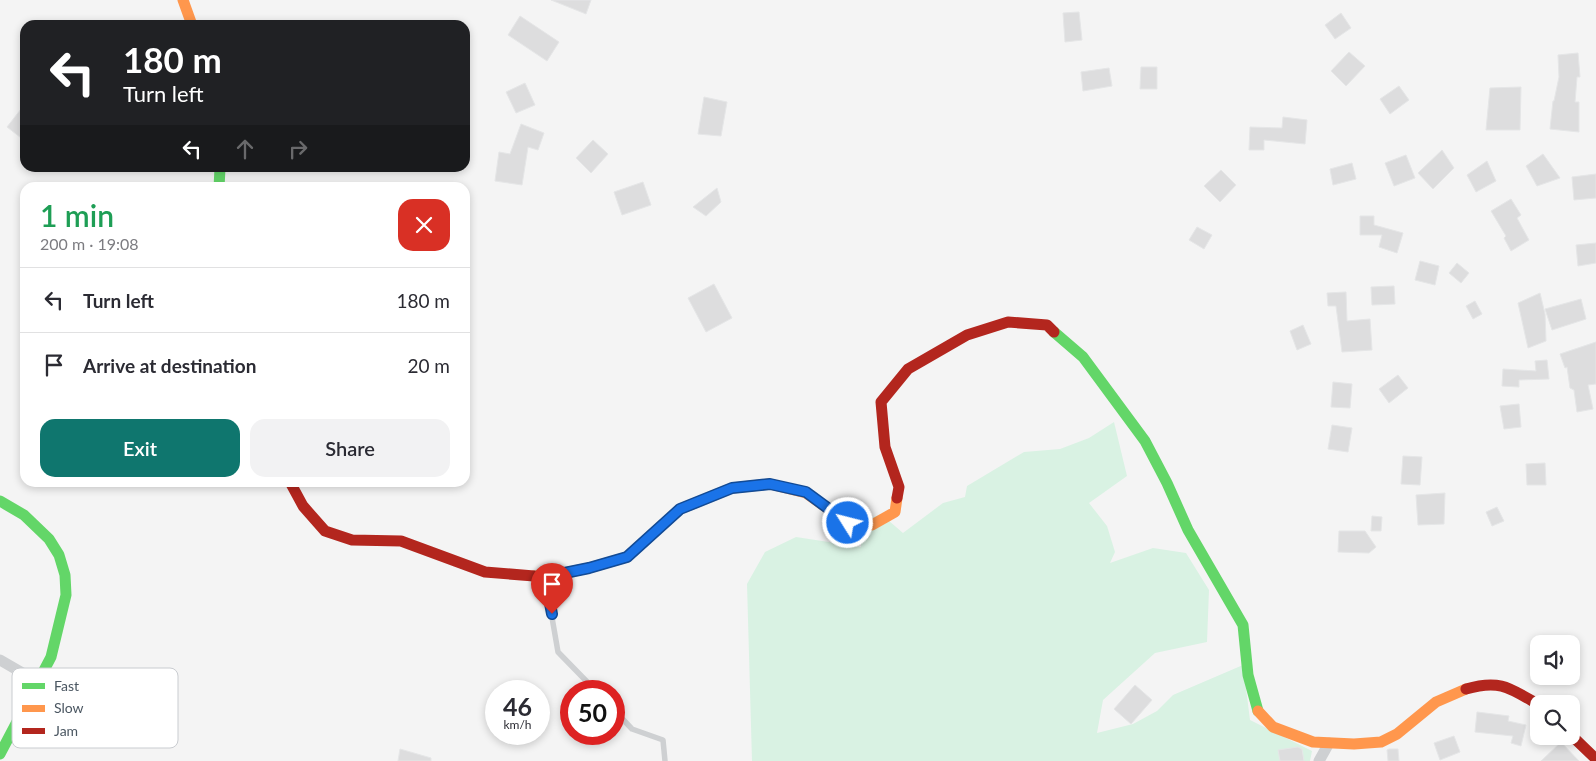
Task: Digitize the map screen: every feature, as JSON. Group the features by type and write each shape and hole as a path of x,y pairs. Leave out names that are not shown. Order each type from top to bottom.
{"main road":[{"path":"183,0 190,20"},
{"path":"293,487 303,506 325,531 352,540 401,541 485,572 545,577 589,568 627,557 680,509 732,488 770,484 806,492 848,523 872,525 895,512 899,487 885,446 882,402 908,369 975,332 1008,322 1047,325 1083,356 1145,441 1167,483 1188,530 1243,625 1248,675 1258,710 1273,727 1313,742 1354,744 1381,742 1397,734 1436,702 1454,693 1480,685 1500,685 1530,700"},
{"path":"0,501 24,515 49,538 59,555 65,575 66,595 51,657 45,668"},
{"path":"0,754 12,731"},
{"path":"1580,743 1596,759"}],"street":[{"path":"0,660 14,668"},
{"path":"1319,761 1329,743"}],"lane":[{"path":"545,577 558,652 585,680"},
{"path":"625,722 632,729 663,740 665,761"}],"green space":[{"path":"1114,422 1127,476 1089,503 1107,526 1115,552 1110,563 1153,548 1186,553 1209,590 1207,642 1155,653 1103,700 1097,733 1133,724 1157,711 1173,695 1243,665 1250,720 1312,751 1310,761 752,761 747,584 765,552 796,537 861,547 862,522 881,514 903,533 943,503 965,497 967,486 1024,452 1060,449 1089,438"}],"building":[{"path":"551,0 591,0 586,14"},
{"path":"1079,12 1082,40 1065,42 1063,13"},
{"path":"1341,13 1351,28 1335,39 1325,25"},
{"path":"520,16 559,42 547,61 508,35"},
{"path":"1349,52 1365,66 1346,86 1331,71"},
{"path":"1578,53 1580,77 1577,77 1575,102 1579,102 1579,132 1550,129 1553,101 1559,77 1558,55"},
{"path":"1141,67 1157,67 1157,89 1140,89"},
{"path":"1109,68 1112,86 1083,91 1081,72"},
{"path":"525,83 535,105 516,113 506,92"},
{"path":"1399,86 1409,100 1390,114 1380,99"},
{"path":"1521,87 1520,130 1486,130 1490,88"},
{"path":"704,97 727,102 721,136 698,134"},
{"path":"20,110 20,137 7,127"},
{"path":"1283,117 1307,120 1305,144 1264,140 1264,150 1249,150 1250,127 1282,128"},
{"path":"521,124 544,133 538,150 528,147 522,185 495,181 499,152 510,154"},
{"path":"593,140 608,154 591,173 576,158"},
{"path":"1442,150 1454,168 1433,189 1418,173"},
{"path":"1543,154 1560,178 1537,186 1526,166"},
{"path":"1406,155 1415,178 1394,186 1385,163"},
{"path":"1487,161 1496,181 1476,192 1467,175"},
{"path":"1352,163 1356,179 1333,185 1330,169"},
{"path":"1221,170 1236,185 1220,202 1204,186"},
{"path":"1596,174 1596,198 1574,200 1572,177"},
{"path":"643,182 651,205 622,215 614,192"},
{"path":"717,188 721,202 706,216 693,207"},
{"path":"1511,199 1521,215 1517,218 1529,240 1511,251 1504,238 1506,236 1491,211"},
{"path":"1360,216 1374,216 1374,225 1403,233 1397,253 1379,247 1382,235 1360,235"},
{"path":"1197,227 1212,235 1204,249 1189,240"},
{"path":"1596,243 1596,263 1578,266 1576,245"},
{"path":"1420,261 1439,266 1435,285 1415,280"},
{"path":"1457,263 1469,273 1461,283 1449,273"},
{"path":"714,284 732,318 706,332 688,298"},
{"path":"1394,286 1395,304 1372,305 1371,287"},
{"path":"1346,292 1347,321 1370,319 1372,350 1342,352 1336,306 1328,306 1327,293"},
{"path":"1540,293 1545,314 1546,341 1528,348 1518,303"},
{"path":"1581,299 1586,319 1552,330 1545,309"},
{"path":"1475,301 1482,314 1473,319 1466,306"},
{"path":"1303,325 1311,344 1297,350 1290,331"},
{"path":"1596,342 1596,384 1588,385 1593,409 1577,412 1574,390 1570,388 1567,367 1565,368 1560,354"},
{"path":"1547,360 1549,379 1519,380 1519,387 1502,386 1503,369 1536,371 1535,361"},
{"path":"1398,375 1408,388 1389,403 1379,389"},
{"path":"1333,382 1352,384 1350,408 1331,407"},
{"path":"1519,404 1521,427 1504,429 1500,406"},
{"path":"1332,425 1352,428 1348,452 1328,449"},
{"path":"1403,456 1422,457 1420,485 1401,484"},
{"path":"1545,463 1546,485 1527,485 1526,464"},
{"path":"1445,493 1444,524 1418,525 1416,495"},
{"path":"1497,507 1504,521 1492,526 1486,512"},
{"path":"1372,516 1382,517 1381,531 1371,531"},
{"path":"1339,531 1365,531 1376,547 1369,553 1338,552"},
{"path":"1135,685 1152,700 1131,724 1114,709"},
{"path":"1477,712 1509,716 1508,721 1526,725 1521,746 1511,743 1513,736 1475,732"},
{"path":"1454,736 1460,752 1440,760 1434,743"},
{"path":"1558,745 1564,745 1579,761 1541,761"},
{"path":"1298,747 1302,749 1304,761 1280,761 1278,750"},
{"path":"400,749 431,758 431,761 398,761"},
{"path":"1398,749 1399,761 1388,761 1387,750"}],"traffic: fast":[{"path":"219,182 220,172"},
{"path":"1054,332 1083,357 1145,441 1167,483 1188,530 1243,625 1248,675 1258,711"},
{"path":"0,501 24,515 49,539 59,555 65,575 66,595 51,657 45,668"},
{"path":"0,754 12,731"}],"traffic: slow":[{"path":"183,0 190,20"},
{"path":"534,576 545,577 589,568 627,557 680,509 732,488 770,484 806,493 848,523 872,525 895,512 897,498"},
{"path":"1258,711 1273,727 1313,742 1354,744 1381,742 1397,734 1436,702 1466,689"}],"traffic: jam":[{"path":"897,498 899,487 885,447 881,402 908,369 967,335 1008,322 1047,325 1054,332"},
{"path":"293,487 303,506 325,531 352,540 401,541 485,572 534,576"},
{"path":"1466,689 1496,685 1512,690 1530,700"},
{"path":"1580,744 1596,759"}],"route":[{"path":"552,614 545,577 589,568 627,557 680,509 732,488 770,484 806,492 848,523"}]}
